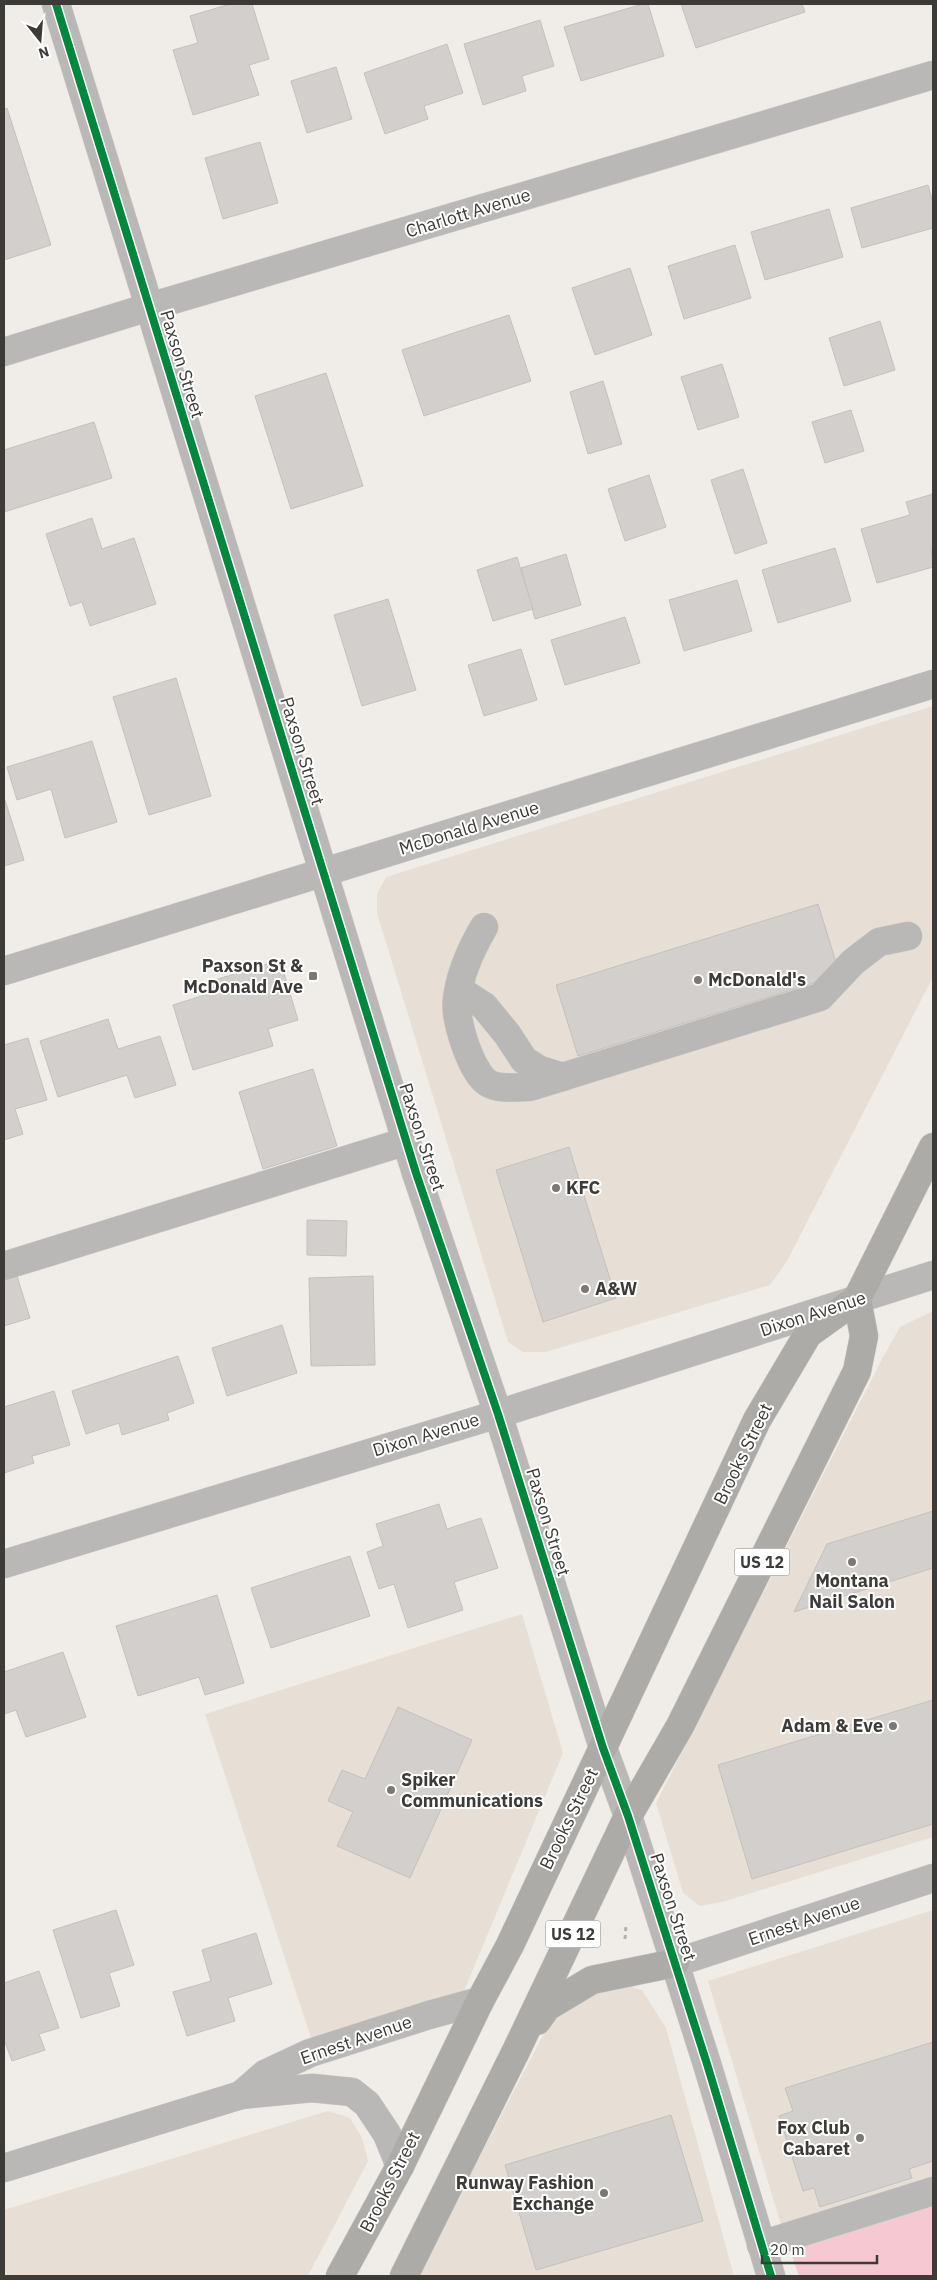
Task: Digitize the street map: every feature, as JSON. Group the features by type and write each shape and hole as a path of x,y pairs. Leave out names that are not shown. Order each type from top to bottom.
{"highway":[{"name":"Brooks Street","path":"340,2276 400,2166 480,2001 510,1946 757,1420 808,1334 857,1299 933,1147"},
{"name":"US 12","path":"404,2276 516,2051 628,1816 680,1726 857,1371 864,1336 857,1299"},
{"path":"516,2051 547,2008 592,1980 676,1964"}],"street":[{"name":"Paxson Street","path":"56,4 407,1141 498,1414 603,1748 628,1816 676,1964 771,2276"},
{"name":"Charlott Avenue","path":"4,352 149,307 933,75"},
{"name":"McDonald Avenue","path":"4,971 933,684"},
{"path":"484,927 469,953 456,1000 463,1038 472,1066 488,1083 505,1087 530,1087 820,997 853,962 879,942 908,936"},
{"path":"459,990 484,1006 507,1034 524,1060 540,1070 563,1077"},
{"path":"4,1266 407,1141"},
{"name":"Dixon Avenue","path":"4,1564 498,1414 933,1275"},
{"name":"Ernest Avenue","path":"676,1964 933,1878"},
{"name":"Ernest Avenue","path":"241,2095 265,2074 310,2053 429,2015 480,2001"},
{"name":"Ernest Avenue","path":"4,2168 241,2095 312,2088 352,2092 377,2117 387,2134 400,2166"},
{"path":"762,2245 933,2191"}],"path":[{"path":"625,1946 626,1922"}],"shaded area":[{"path":"933,706 933,977 787,1261 770,1285 546,1352 523,1352 508,1342 377,913 377,894 386,877"},
{"path":"933,1311 933,1837 722,1902 700,1906 683,1893 656,1803 883,1357 900,1327"},
{"path":"522,1614 563,1753 464,1991 311,2038 205,1714"},
{"path":"933,1910 933,2176 781,2225 708,1981"},
{"path":"619,1983 642,1990 666,2028 734,2276 417,2276 560,2003"},
{"path":"328,2111 350,2118 362,2138 368,2161 308,2276 4,2276 4,2210"},
{"path":"933,2176 933,2276 799,2276 781,2225"}],"building":[{"path":"230,4 252,4 269,59 249,65 259,95 193,115 173,50 198,43 190,16"},
{"path":"648,4 664,56 581,81 564,27"},
{"path":"681,4 802,4 805,12 696,48"},
{"path":"540,20 554,66 522,76 526,91 483,105 464,44"},
{"path":"447,44 463,93 424,106 428,119 385,134 364,73"},
{"path":"336,67 352,119 307,133 291,81"},
{"path":"7,108 51,245 4,260 4,109"},
{"path":"260,142 278,203 223,219 205,158"},
{"path":"928,185 933,203 933,228 862,248 851,208"},
{"path":"829,209 843,257 765,280 751,232"},
{"path":"735,245 751,298 684,319 668,266"},
{"path":"630,268 652,335 595,355 572,288"},
{"path":"509,315 531,381 424,416 402,350"},
{"path":"880,321 895,370 844,386 829,338"},
{"path":"722,364 739,417 698,430 681,377"},
{"path":"326,373 363,486 291,509 255,396"},
{"path":"603,381 622,444 588,454 570,392"},
{"path":"851,410 864,451 825,463 812,422"},
{"path":"94,422 112,478 4,512 4,450"},
{"path":"743,469 767,543 735,554 711,480"},
{"path":"649,475 666,527 625,541 608,489"},
{"path":"933,494 933,546 931,547 933,567 877,583 861,529 910,515 906,502"},
{"path":"92,518 102,549 134,538 156,604 90,626 82,602 70,606 46,534"},
{"path":"835,548 851,601 778,623 762,570"},
{"path":"566,554 581,605 535,619 521,568"},
{"path":"517,557 533,609 493,621 477,570"},
{"path":"737,580 752,631 684,651 669,600"},
{"path":"388,599 416,690 362,706 334,615"},
{"path":"625,617 640,663 565,685 551,640"},
{"path":"521,649 537,700 484,716 468,665"},
{"path":"176,678 211,796 149,815 113,697"},
{"path":"92,741 117,822 65,838 51,789 17,800 7,767"},
{"path":"4,797 24,860 4,866"},
{"name":"McDonald's","path":"818,904 840,975 578,1056 556,985"},
{"path":"280,960 298,1020 268,1029 273,1046 193,1070 173,1005 208,994 205,983"},
{"path":"108,1019 118,1049 160,1036 176,1085 135,1098 127,1075 58,1097 40,1041"},
{"path":"28,1038 47,1100 15,1109 23,1134 4,1140 4,1045"},
{"path":"313,1069 337,1146 263,1169 239,1092"},
{"path":"569,1147 616,1298 543,1322 496,1170"},
{"path":"307,1220 347,1221 346,1256 307,1255"},
{"path":"17,1276 30,1318 4,1326 4,1280"},
{"path":"373,1276 375,1365 311,1366 309,1278"},
{"path":"282,1325 297,1373 227,1396 212,1348"},
{"path":"178,1356 194,1403 167,1413 169,1420 122,1435 119,1423 86,1434 72,1391"},
{"path":"54,1391 70,1445 32,1456 34,1463 4,1473 4,1407"},
{"path":"439,1504 447,1529 481,1518 498,1568 454,1582 463,1610 408,1628 394,1584 379,1589 367,1552 383,1546 376,1524"},
{"path":"933,1511 933,1568 794,1612 827,1544"},
{"path":"350,1556 370,1616 271,1648 251,1588"},
{"path":"217,1595 244,1683 205,1695 199,1677 138,1696 116,1626"},
{"path":"63,1652 86,1717 26,1737 16,1710 4,1714 4,1672"},
{"path":"933,1700 933,1824 752,1879 718,1765"},
{"name":"Spiker Communications","path":"398,1707 472,1740 410,1878 337,1846 353,1812 328,1801 342,1770 365,1779"},
{"path":"116,1910 134,1965 109,1973 120,2006 81,2018 53,1930"},
{"path":"256,1933 272,1984 228,1998 235,2021 187,2036 173,1992 211,1981 202,1950"},
{"path":"39,1971 59,2028 39,2034 45,2050 12,2061 4,2042 4,1983"},
{"name":"Fox Club Cabaret","path":"933,2042 933,2161 909,2169 912,2178 820,2207 814,2188 803,2191 779,2116 793,2111 785,2088"},
{"name":"Runway Fashion Exchange","path":"671,2115 703,2221 536,2270 505,2165"}],"cycle path":[{"path":"56,4 416,1173 498,1414 603,1748 628,1816 707,2064 771,2276"}],"place":[{"name":"Paxson St & McDonald Ave","path":"313,976"},
{"name":"McDonald's","path":"698,980"},
{"name":"KFC","path":"556,1188"},
{"name":"A&W","path":"585,1289"},
{"name":"Montana Nail Salon","path":"852,1562"},
{"name":"Adam & Eve","path":"893,1726"},
{"name":"Spiker Communications","path":"391,1790"},
{"name":"Fox Club Cabaret","path":"860,2138"},
{"name":"Runway Fashion Exchange","path":"604,2193"}]}
